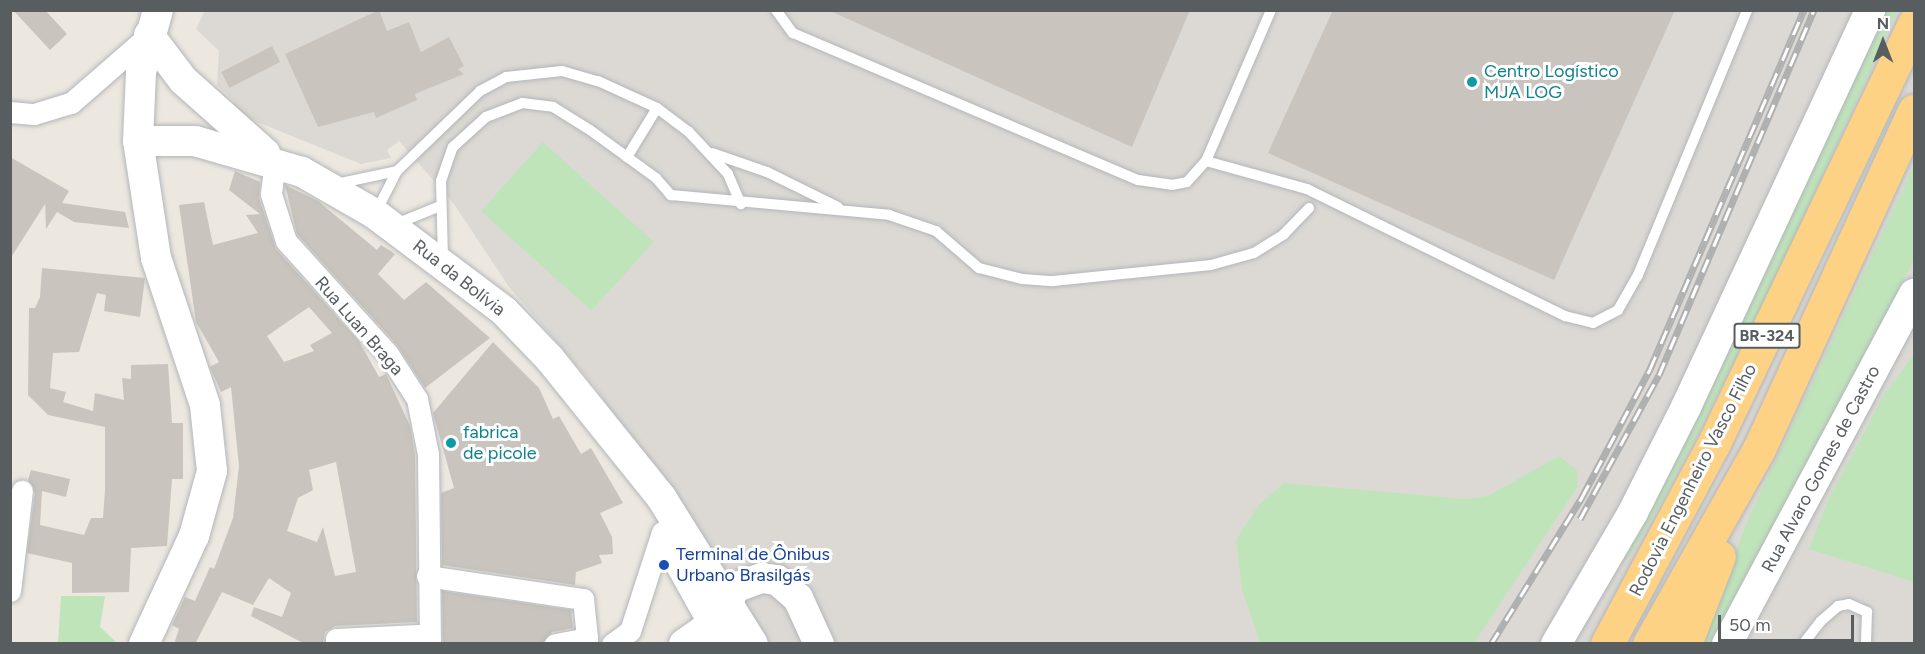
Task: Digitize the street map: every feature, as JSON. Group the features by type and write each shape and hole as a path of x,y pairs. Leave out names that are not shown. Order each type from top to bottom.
{"highway":[{"name":"Rodovia Engenheiro Vasco Filho","path":"1607,644 1724,424 1914,23"},
{"name":"BR-324","path":"1649,644 1699,562 1758,449 1914,111"},
{"path":"1685,644 1758,449"}],"main road":[{"path":"1556,643 1633,512 1686,407 1869,10"},
{"path":"144,644 203,513 212,451 205,405 156,258 138,141 136,111 154,23"},
{"name":"Rua da Bolívia","path":"154,23 209,106 275,161"},
{"name":"Rua da Bolívia","path":"138,141 195,141 275,161 328,186 383,220 504,310 550,359 661,497 697,573 721,638"},
{"name":"Rua Alvaro Gomes de Castro","path":"1727,644 1914,294"},
{"name":"Rua da Bolívia","path":"610,436 662,532 697,573 727,598 753,644"},
{"path":"676,644 697,573"},
{"path":"684,644 704,630 721,638 727,598 745,582 777,580 798,598 819,644"}],"street":[{"path":"10,112 34,114 71,102 154,23"},
{"name":"Rua Luan Braga","path":"275,161 271,194 286,241 388,354 417,399 428,454 424,639"},
{"path":"10,591 22,491"},
{"path":"612,644 630,631 662,532"},
{"path":"427,576 583,600 587,638 555,644"},
{"path":"336,644 336,639 424,639"}],"lane":[{"path":"776,10 793,33 1138,180 1156,184 1187,182 1206,161 1270,10"},
{"path":"1206,161 1306,189 1565,316 1593,323 1618,310 1638,275 1747,10"},
{"path":"440,206 383,220 397,171 448,117 480,91 506,77 562,71 598,81 657,108 711,153 728,174 741,204"},
{"path":"444,264 440,206 441,181 453,147 486,117 522,102 553,107 627,157 671,195 741,204 841,209 916,222 936,231 979,268 994,273 1053,281 1210,265 1254,254 1284,234 1309,208"},
{"path":"627,157 657,108"},
{"path":"711,153 767,172 841,209"},
{"path":"328,186 397,171"},
{"path":"1803,644 1830,614 1849,604 1867,612 1866,644"}],"shaded area":[{"path":"205,10 1914,11 1914,643 750,643 681,513 592,383 509,287 454,204 399,141 387,150 391,158 361,164 235,113 233,100 217,85 219,51 196,29"}],"green space":[{"path":"1882,11 1897,11 1771,289 1672,484 1633,551 1607,581"},
{"path":"543,142 654,242 591,311 481,211"},
{"path":"1914,166 1914,259 1851,388 1710,643 1700,644 1749,517"},
{"path":"1914,354 1914,582 1809,549 1828,500 1884,395"},
{"path":"1559,456 1577,470 1578,486 1474,643 1260,642 1242,590 1236,540 1258,506 1284,483 1465,499 1488,496"},
{"path":"61,596 105,596 100,627 117,643 58,643"}],"building":[{"path":"13,10 45,10 67,34 50,50"},
{"path":"379,10 387,31 409,22 421,52 449,37 464,66 458,69 464,74 415,94 417,100 376,118 374,112 318,127 285,54"},
{"path":"828,10 1190,10 1132,147"},
{"name":"Centro Logístico MJA LOG","path":"1333,10 1675,10 1554,280 1268,153"},
{"path":"272,46 280,62 229,88 221,72"},
{"path":"10,157 69,191 62,203 125,212 129,228 74,222 57,212 46,229 45,204 10,259"},
{"path":"235,171 260,182 259,198 276,249 359,341 379,377 386,374 410,426 415,455 417,622 335,626 325,632 323,644 305,644 251,616 254,607 282,617 291,593 269,578 253,605 222,592 195,644 174,644 179,629 172,625 185,597 195,601 210,567 214,569 233,518 239,466 231,387 221,392 210,367 219,362 196,322 179,205 204,202 213,245 258,233 246,215 260,214 229,190","holes":["309,307 332,333 310,345 314,351 284,362 267,336","336,462 356,572 335,576 323,527 317,542 287,531 298,498 313,490 309,470"]},
{"path":"285,185 318,201 377,250 381,245 395,254 378,274 404,300 426,282 490,338 425,388 397,345 297,234"},
{"path":"42,268 145,278 140,317 104,311 106,295 97,293 79,352 53,353 50,388 66,392 63,402 93,411 95,393 124,400 122,378 131,379 131,365 168,364 172,423 183,423 183,479 172,479 167,546 131,548 129,592 72,593 72,563 27,553 35,493 28,480 31,470 70,479 66,497 42,491 40,525 84,535 91,518 103,518 105,490 105,427 48,415 28,395 29,308 35,308 40,297"},
{"path":"493,342 539,388 553,419 559,416 581,454 591,448 623,503 600,513 612,537 613,554 599,555 602,563 576,572 575,585 442,565 441,493 454,488 433,413"},
{"path":"442,591 571,610 573,628 552,632 543,642 443,644"}],"railway":[{"path":"1491,644 1582,497 1650,369 1804,10"},
{"path":"1580,519 1659,375 1814,10"}],"place":[{"name":"Centro Logístico MJA LOG","path":"1472,82"},
{"name":"fabrica de picole","path":"451,443"},
{"name":"Terminal de Ônibus Urbano Brasilgás","path":"664,565"}]}
